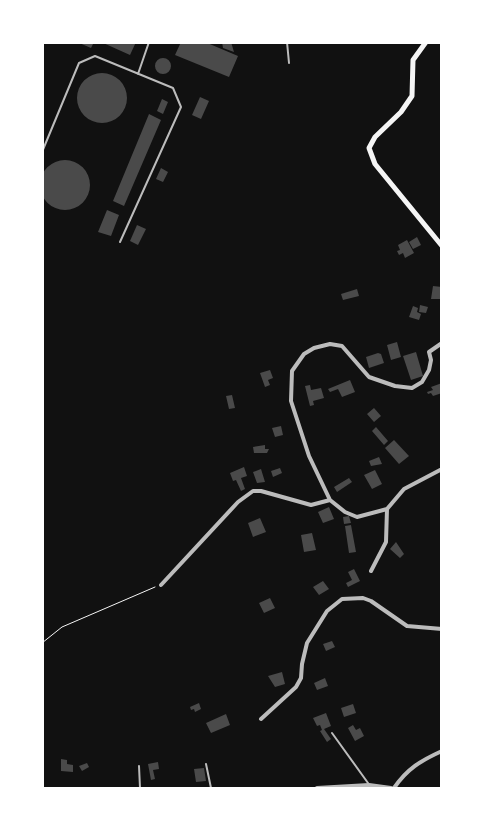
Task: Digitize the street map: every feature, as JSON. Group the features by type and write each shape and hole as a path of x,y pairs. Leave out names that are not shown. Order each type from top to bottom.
{"main road":[{"path":"426,42 413,60 412,96 401,112 375,137 369,148 375,164 442,246"}],"street":[{"path":"442,343 430,352 432,360 430,370 422,382 412,388 395,386 369,377 342,346 314,348 304,354 292,371 290,401 309,456 330,500 344,512 357,517 387,509 404,489 442,469"},
{"path":"161,585 238,502 253,491 261,491 311,505 330,500"},
{"path":"371,571 386,542 387,509"},
{"path":"261,719 296,687 302,678 302,664 307,643 327,611 342,599 363,598 371,601 407,626 442,629"},
{"path":"317,788 370,785 392,788 418,761 442,751"}],"lane":[{"path":"138,74 149,42"},
{"path":"287,42 289,63"},
{"path":"42,152 79,63 95,56 173,88 181,107 120,242"},
{"path":"332,733 370,785"},
{"path":"206,764 211,788"},
{"path":"139,766 140,788"}],"path":[{"path":"42,643 62,627 118,605 161,585"}],"building":[{"path":"77,42 94,42 91,48"},
{"path":"101,42 136,42 130,55"},
{"path":"181,42 205,42 238,56 229,77 175,55"},
{"path":"222,42 231,42 234,52 223,48"},
{"path":"163,58 169,60 171,66 169,72 163,74 157,72 155,66 157,60"},
{"path":"102,73 116,77 123,84 127,98 123,112 116,119 102,123 88,119 81,112 77,98 81,84 88,77"},
{"path":"200,97 209,101 201,119 192,115"},
{"path":"162,99 168,102 163,114 157,111"},
{"path":"149,114 161,120 124,206 113,201"},
{"path":"60,160 70,160 83,167 90,180 90,190 83,203 70,210 60,210 51,206 44,199 40,190 40,180 44,171 51,164"},
{"path":"161,168 168,172 163,182 156,179"},
{"path":"107,210 119,215 111,236 98,232"},
{"path":"137,225 146,229 138,245 130,241"},
{"path":"417,237 421,245 413,249 409,242"},
{"path":"407,240 414,253 405,258 403,253 399,255 397,251 400,250 398,245"},
{"path":"433,286 442,287 442,299 431,299"},
{"path":"357,289 359,296 343,300 341,294"},
{"path":"420,305 428,307 426,313 419,312"},
{"path":"413,306 418,308 417,312 421,314 419,320 409,317"},
{"path":"397,342 401,357 391,360 387,345"},
{"path":"416,352 423,376 411,380 403,356"},
{"path":"378,353 381,354 384,363 369,368 366,357"},
{"path":"270,370 273,378 268,380 270,385 265,387 260,373"},
{"path":"350,380 355,392 342,397 338,389 330,392 328,389"},
{"path":"442,383 442,393 433,396 431,393 428,394 427,392 433,390 431,387"},
{"path":"310,385 311,390 321,388 324,398 313,401 314,405 310,406 305,386"},
{"path":"232,395 235,408 229,409 226,396"},
{"path":"374,408 381,416 374,422 367,414"},
{"path":"281,426 283,435 275,437 272,428"},
{"path":"376,427 388,441 384,445 372,431"},
{"path":"394,440 409,456 399,464 385,448"},
{"path":"265,445 265,449 269,449 267,453 254,453 253,447"},
{"path":"379,457 382,464 371,466 369,461"},
{"path":"244,467 247,476 241,478 245,489 241,491 236,480 233,481 230,473"},
{"path":"280,468 282,473 273,477 271,471"},
{"path":"261,469 265,482 257,483 253,472"},
{"path":"375,470 382,484 372,489 364,475"},
{"path":"349,478 352,482 337,492 334,487"},
{"path":"329,507 334,519 323,523 318,512"},
{"path":"349,516 351,523 344,524 343,517"},
{"path":"260,518 266,532 253,537 248,523"},
{"path":"351,525 356,552 349,553 345,526"},
{"path":"312,533 316,550 304,552 301,535"},
{"path":"396,542 404,554 400,558 390,549"},
{"path":"354,569 360,581 348,587 346,583 352,580 348,572"},
{"path":"323,581 329,589 319,595 313,587"},
{"path":"270,598 275,608 264,613 259,603"},
{"path":"332,641 335,647 326,651 323,644"},
{"path":"282,672 285,684 275,687 268,676"},
{"path":"325,678 328,686 317,690 314,683"},
{"path":"199,703 201,709 195,712 194,709 191,710 190,707"},
{"path":"353,704 356,713 344,717 341,708"},
{"path":"326,713 331,726 324,729 331,739 327,742 320,731 322,730 320,725 317,726 313,718"},
{"path":"226,714 230,725 211,733 206,723"},
{"path":"353,725 356,730 360,728 364,736 355,741 348,728"},
{"path":"61,759 67,760 67,764 73,765 73,772 61,771"},
{"path":"158,762 159,769 153,770 155,779 151,780 148,764"},
{"path":"87,763 89,767 82,771 79,766"},
{"path":"204,768 206,781 196,782 194,769"}]}
